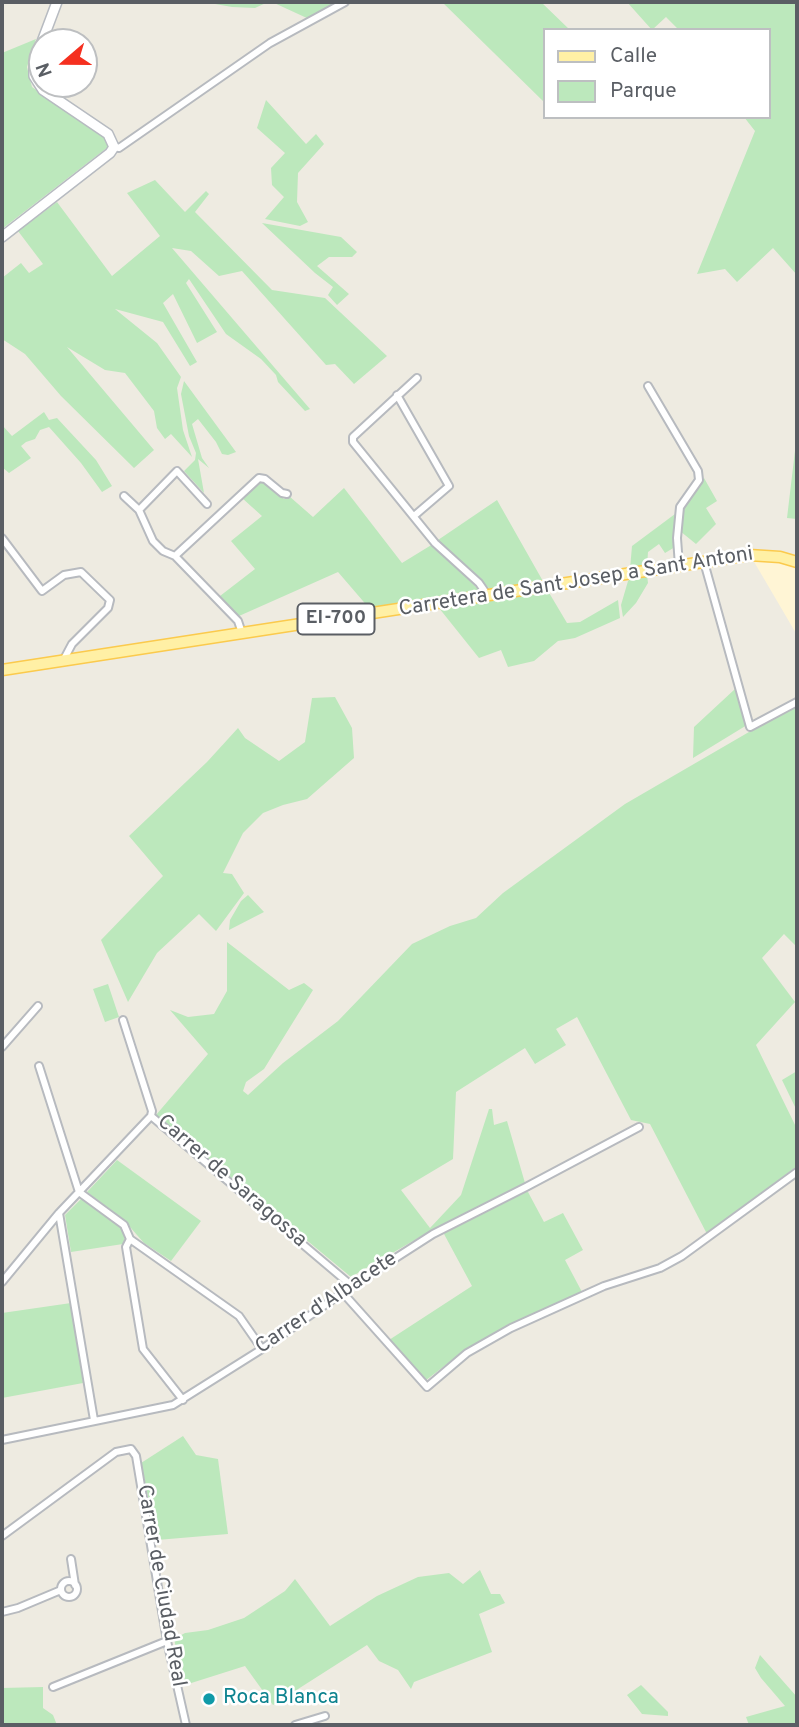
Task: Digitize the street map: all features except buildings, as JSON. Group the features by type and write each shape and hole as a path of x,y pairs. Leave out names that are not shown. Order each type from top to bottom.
{"main road":[{"name":"Carretera de Sant Josep a Sant Antoni","path":"63,661 704,562 765,555 797,562"},
{"name":"EI-700","path":"3,668 63,661"}],"street":[{"path":"2,237 110,153 114,147 108,134 43,90 34,76 34,63 57,2"},
{"path":"114,147 120,148 270,43 345,2"},
{"path":"417,378 353,437 353,442 436,543 479,583 488,596"},
{"path":"648,386 698,471 699,480 680,507 677,538 679,566"},
{"path":"397,396 449,486 414,516"},
{"path":"139,510 177,471 207,503"},
{"path":"175,556 259,478 265,479 287,494"},
{"path":"124,496 139,510 153,541 163,551 175,556 238,621 242,633"},
{"path":"2,538 41,591 64,575 81,572 102,589 110,600 108,608 72,644 63,661"},
{"path":"704,562 750,727 797,702"},
{"path":"2,1047 38,1006"},
{"name":"Carrer de Saragossa","path":"123,1020 152,1111 151,1116 352,1286"},
{"path":"39,1066 79,1192 124,1225 131,1239 239,1316 262,1349"},
{"path":"3,1281 60,1213 151,1116"},
{"name":"Carrer d'Albacete","path":"2,1440 173,1405 442,1229 639,1127"},
{"path":"343,1293 427,1387 467,1353 511,1328 604,1286 660,1268 682,1256 797,1172"},
{"path":"60,1213 94,1420"},
{"path":"131,1239 126,1247 143,1349 183,1400"},
{"path":"2,1271 3,1281"},
{"name":"Carrer de Ciudad Real","path":"2,1536 116,1452 131,1449 136,1456 167,1641 187,1725"},
{"path":"61,1590 65,1597 73,1596 76,1592 72,1559"},
{"path":"2,1612 61,1590 66,1582 75,1585"},
{"path":"52,1687 167,1641"},
{"path":"295,1725 325,1716"}],"shaded area":[{"path":"778,559 797,566 797,635 753,560"}],"green space":[{"path":"204,2 268,2 255,8"},
{"path":"272,2 339,2 309,19"},
{"path":"442,2 541,2 568,28 544,28 544,102"},
{"path":"627,2 797,2 797,275 773,248 737,282 725,269 697,274 755,131 746,119 771,119 771,28 677,28 666,17 654,28 650,28"},
{"path":"28,42 28,98 48,98 106,139 109,144 2,229 2,53"},
{"path":"266,100 306,144 316,134 324,144 298,173 297,202 308,222 300,226 265,219 284,197 272,185 271,168 285,153 257,128"},
{"path":"155,180 185,212 206,191 209,194 195,212 272,290 325,298 387,356 354,384 335,364 326,365 242,271 219,276 191,251 172,248 310,409 305,411 261,359 226,334 189,279 186,283 217,332 197,343 173,294 163,303 197,362 190,366 163,322 115,309 157,343 181,377 177,388 183,430 192,457 171,434 165,439 157,428 154,411 125,373 105,370 67,347 154,450 134,468 61,396 25,354 2,339 2,278 21,263 29,273 43,264 18,231 57,202 112,276 160,236 127,193"},
{"path":"262,223 341,237 357,252 352,257 329,257 317,266 349,294 337,305 328,295 333,287"},
{"path":"184,381 236,452 222,454 198,419 192,424 202,458 209,468 198,459 204,493 184,471 195,460 196,453 189,436 181,394"},
{"path":"44,412 49,420 57,418 96,460 112,486 102,492 49,427 40,430 35,439 21,446 31,458 9,473 2,467 2,425 12,436"},
{"path":"797,434 797,519 787,518"},
{"path":"704,478 717,501 706,508 716,524 696,544 680,531 681,511"},
{"path":"262,481 284,499 289,496 313,517 344,488 402,563 433,544 480,591 369,608 338,572 239,616 220,596 255,569 231,541 262,516 242,498"},
{"path":"497,500 544,583 492,591 438,540"},
{"path":"675,514 675,547 665,553 659,544 648,552 647,566 630,569 632,546"},
{"path":"647,575 648,583 636,603 623,617 621,605 628,581"},
{"path":"548,591 567,623 580,622 618,600 620,618 575,638 558,641 534,661 508,667 501,650 479,658 439,608"},
{"path":"735,689 747,725 693,758 694,727"},
{"path":"335,697 352,728 354,758 307,799 263,813 243,833 223,873 232,874 244,893 216,931 199,914 157,953 128,1002 101,940 163,876 129,836 207,762 238,728 245,738 279,761 305,742 312,698"},
{"path":"792,707 797,707 797,947 784,934 762,958 795,1002 756,1045 797,1129 797,1166 707,1234 650,1124 631,1120 577,1017 556,1029 566,1045 535,1064 525,1048 456,1092 453,1159 401,1190 430,1228 461,1195 489,1109 492,1109 494,1125 507,1121 525,1183 432,1230 351,1277 156,1115 208,1054 170,1010 188,1017 214,1014 227,991 227,942 289,990 304,983 313,990 264,1069 246,1082 243,1091 248,1095 283,1063 338,1021 412,944 450,926 476,918 503,893 625,804"},
{"path":"248,895 264,912 229,930 230,920 241,901"},
{"path":"108,984 119,1017 105,1022 93,989"},
{"path":"797,1071 797,1111 782,1080"},
{"path":"117,1160 201,1221 171,1261 144,1243 123,1219 87,1192"},
{"path":"525,1191 544,1222 563,1213 583,1250 565,1260 582,1292 506,1326 461,1353 425,1381 389,1340 472,1286 444,1234 452,1226"},
{"path":"82,1198 122,1227 126,1234 123,1244 71,1252 65,1215"},
{"path":"71,1303 83,1383 2,1398 2,1313"},
{"path":"183,1436 196,1455 218,1459 228,1534 157,1540 141,1463"},
{"path":"480,1570 491,1594 500,1594 505,1603 479,1614 492,1652 414,1682 411,1689 398,1670 379,1661 367,1645 273,1705 245,1666 185,1685 174,1639 185,1633 208,1630 244,1618 285,1591 295,1579 330,1626 377,1596 418,1577 449,1573 463,1584"},
{"path":"760,1655 797,1697 797,1725 749,1725 746,1717 785,1706 755,1668"},
{"path":"641,1685 668,1712 668,1716 642,1714 627,1695"},
{"path":"43,1687 43,1708 53,1715 57,1725 2,1725 2,1688"}],"place":[{"name":"Roca Blanca","path":"209,1699"}]}
